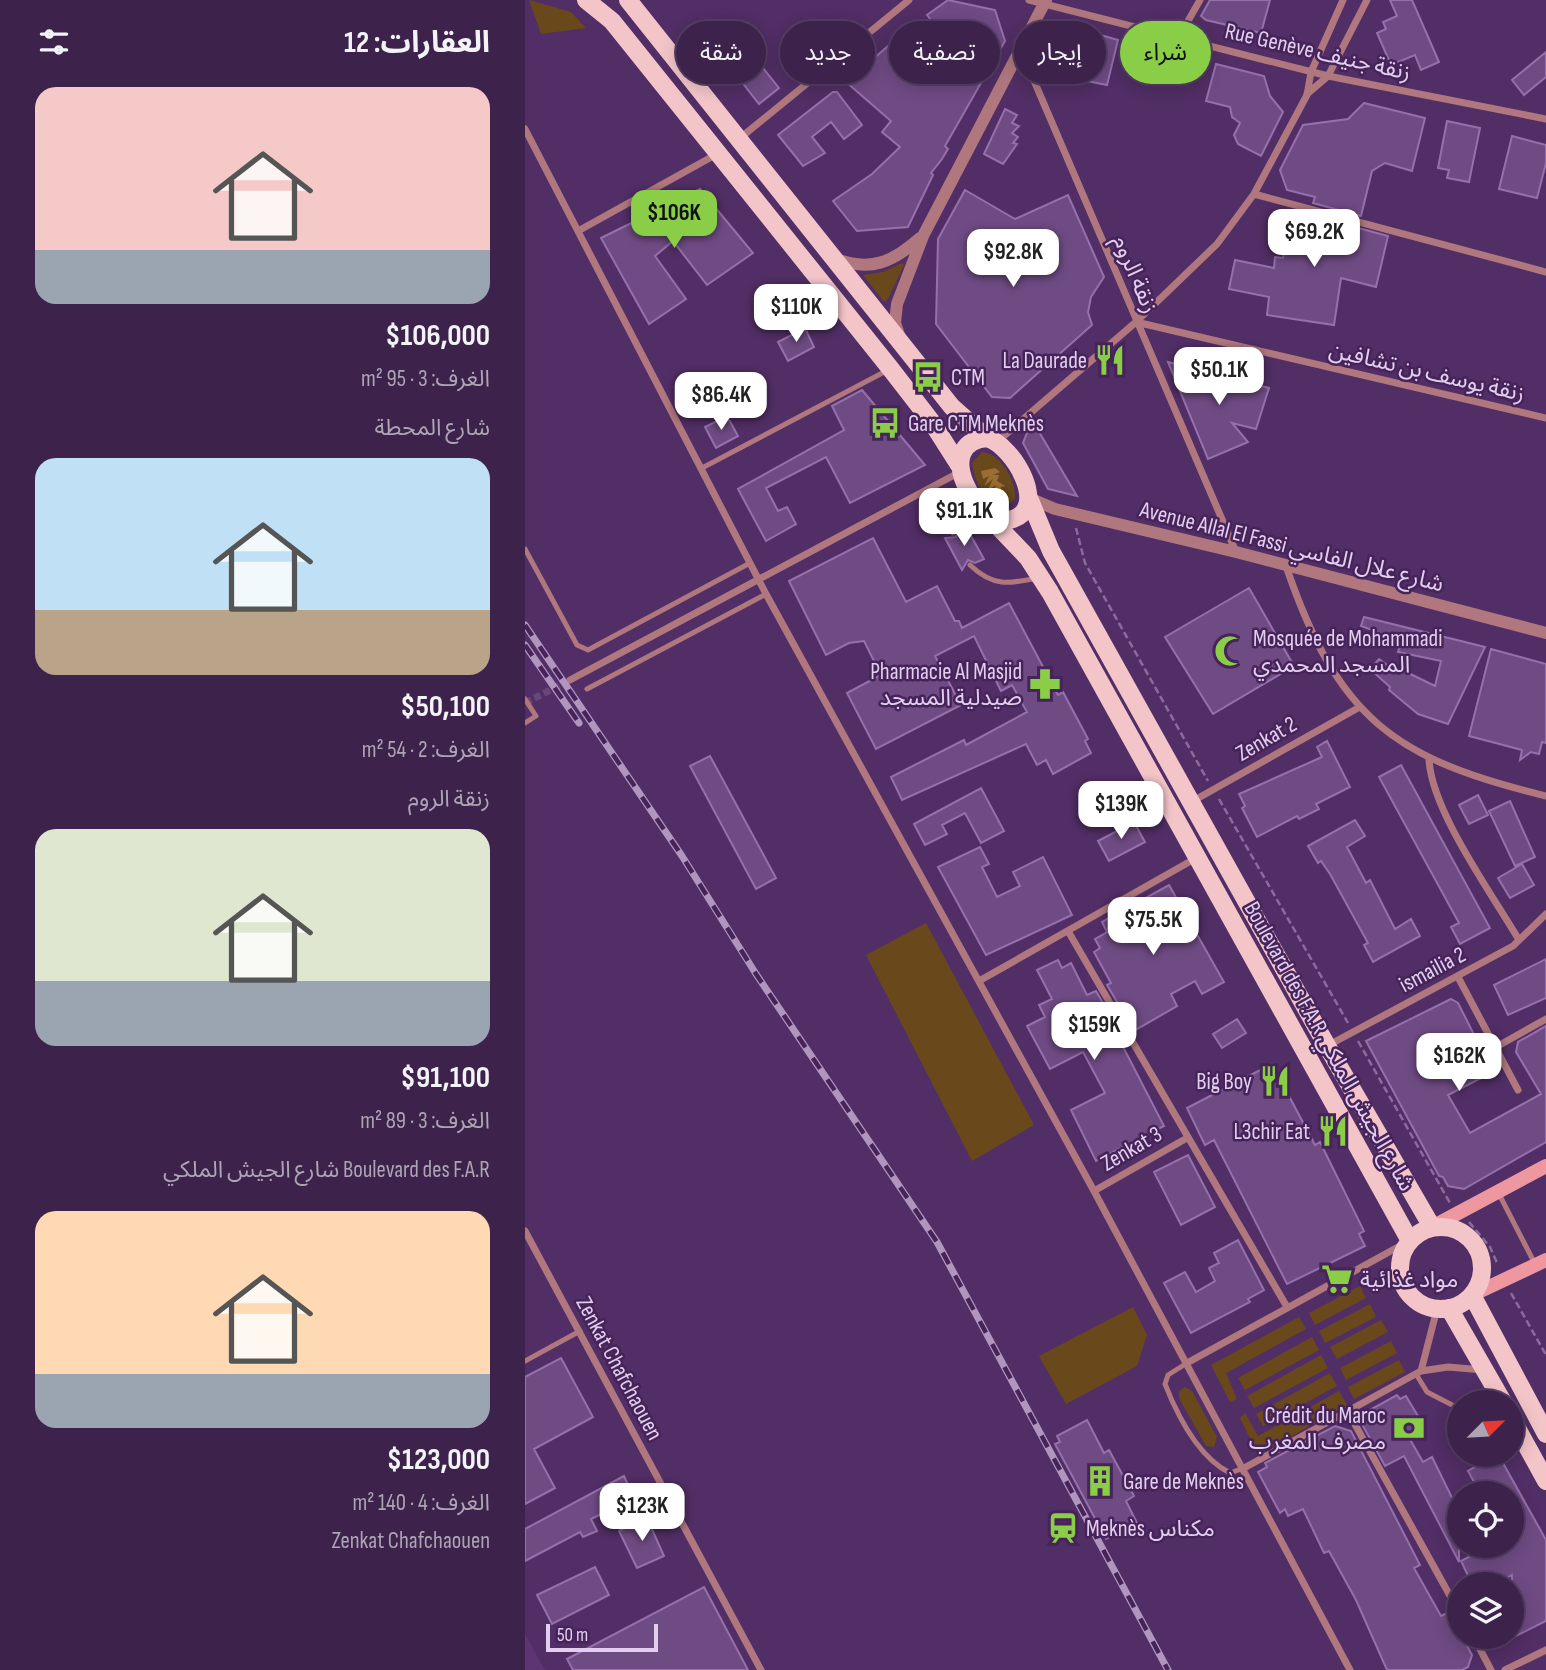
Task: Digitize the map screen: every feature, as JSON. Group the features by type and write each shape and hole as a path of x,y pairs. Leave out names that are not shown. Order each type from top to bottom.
{"main road":[{"name":"Boulevard des F.A.R شارع الجيش الملكي","path":"586,0 612,22 890,368 927,416 990,518 1011,537 1040,577 1410,1241"},
{"name":"Boulevard des F.A.R شارع الجيش الملكي","path":"628,0 952,407 1008,451 1026,482 1029,498 1051,551 1193,801 1327,1046 1432,1227"},
{"path":"963,474 965,448 972,442 992,440"},
{"path":"990,518 1007,521 1016,518 1027,506 1029,498"},
{"path":"1497,1390 1443,1308 1415,1299 1401,1277 1403,1252 1410,1241 1432,1227 1546,1166"},
{"path":"1432,1227 1458,1230 1476,1247 1482,1272 1472,1296"},
{"path":"1443,1308 1541,1263"},
{"path":"1472,1296 1546,1434"},
{"path":"1524,1442 1546,1481"}],"street":[{"path":"739,139 909,0"},
{"name":"Rue Genève زنقة جنيف","path":"1028,0 1120,23"},
{"path":"1188,21 1200,0"},
{"path":"992,440 1136,322 1193,270 1254,194 1307,95 1311,72 1343,0"},
{"path":"1307,95 1328,76 1367,0"},
{"path":"1034,21 1044,2"},
{"name":"Rue Genève زنقة جنيف","path":"1211,47 1328,76 1546,119"},
{"path":"901,343 895,323 897,304 923,236 1014,59"},
{"name":"زنقة الروم","path":"1036,84 1236,552"},
{"path":"525,129 766,594 1094,1191 1350,1670"},
{"path":"578,231 717,154"},
{"path":"1254,194 1546,272"},
{"path":"831,257 859,266 882,264 901,255 923,236"},
{"name":"زنقة يوسف بن تشافين","path":"1136,322 1546,418"},
{"path":"570,680 758,578 963,474"},
{"name":"Avenue Allal El Fassi شارع علال الفاسي","path":"1029,498 1055,509 1236,552 1546,633"},
{"path":"1286,566 1303,617 1358,708 1383,730 1429,759 1468,775 1546,796"},
{"name":"Zenkat 2","path":"1193,801 1358,708"},
{"path":"1429,759 1431,783 1446,815 1520,940"},
{"path":"979,981 1198,857"},
{"name":"ismailia 2","path":"1327,1046 1520,940 1546,914"},
{"path":"1068,931 1287,1307"},
{"path":"1458,976 1518,1090"},
{"path":"1496,1047 1546,1019"},
{"name":"Zenkat 3","path":"1094,1191 1187,1138"},
{"name":"Zenkat Chafchaouen","path":"525,1231 761,1670"},
{"path":"1187,1363 1410,1241"},
{"path":"1418,1372 1443,1308"},
{"path":"1244,1468 1418,1372 1448,1367 1486,1370"},
{"path":"1347,1410 1447,1590"},
{"path":"1480,1649 1491,1670"},
{"path":"1505,1670 1546,1650"}],"lane":[{"path":"702,468 890,368"},
{"path":"953,533 950,526 963,474"},
{"path":"921,493 936,521 950,526"},
{"path":"525,549 577,645 588,650 750,564"},
{"path":"970,565 984,579 999,584 1040,577"},
{"path":"587,689 766,594"},
{"path":"525,699 536,716 525,723"},
{"path":"1497,1192 1541,1263"},
{"path":"525,1361 580,1331"},
{"path":"1187,1363 1168,1375 1165,1381 1190,1431 1214,1464 1230,1473 1244,1468"},
{"path":"1418,1372 1427,1392 1447,1401"}],"path":[{"path":"1084,516 1075,530 1085,563 1456,1213 1479,1231 1490,1247 1504,1281 1546,1354"}],"shaded area":[{"path":"529,0 571,12 586,28 541,34"},
{"path":"902,263 904,265 884,302 863,275 883,272"},
{"path":"982,452 995,457 1010,477 1015,499 1006,507 993,503 978,485 972,463"},
{"path":"995,468 1000,472 993,475 999,475 997,481 1005,486 1001,487 1001,493 993,493 996,485 987,491 993,479 984,486 989,476 983,479 981,471"},
{"path":"926,923 1034,1125 972,1161 866,955"},
{"path":"1360,1286 1366,1298 1315,1325 1309,1313"},
{"path":"1370,1304 1376,1317 1325,1343 1319,1331"},
{"path":"1133,1307 1147,1335 1137,1366 1066,1404 1039,1356"},
{"path":"1299,1317 1306,1329 1226,1373 1237,1399 1230,1402 1211,1365"},
{"path":"1381,1320 1388,1332 1337,1359 1330,1347"},
{"path":"1312,1337 1319,1350 1245,1390 1238,1378"},
{"path":"1391,1341 1397,1353 1346,1380 1340,1368"},
{"path":"1321,1355 1328,1368 1254,1408 1247,1396"},
{"path":"1399,1360 1405,1372 1354,1399 1348,1387"},
{"path":"1330,1373 1337,1386 1263,1426 1256,1414"},
{"path":"1185,1387 1192,1391 1217,1437 1214,1447 1206,1446 1179,1398 1179,1391"},
{"path":"1339,1391 1347,1405 1258,1455 1240,1418 1245,1413 1258,1436"},
{"path":"525,1634 545,1670 525,1670"}],"building":[{"path":"948,0 995,10 999,21 932,21 927,15"},
{"path":"1210,0 1270,0 1261,33 1206,20 1201,16"},
{"path":"1390,0 1412,0 1439,62 1421,70 1415,55 1391,65 1377,33 1386,29 1383,22 1397,16"},
{"path":"1000,26 1005,41 1000,50"},
{"path":"1106,37 1118,40 1107,85 1102,84 1106,84"},
{"path":"889,45 889,84 980,84 945,146 948,149 931,173 933,175 908,227 857,231 833,201 872,174 900,147 882,132 891,121 848,84 875,84 875,57"},
{"path":"1546,52 1546,77 1524,95 1512,80"},
{"path":"1216,64 1264,76 1270,96 1283,112 1261,156 1238,144 1234,135 1240,123 1232,117 1230,107 1206,101"},
{"path":"766,72 779,88 759,104 743,84 766,84"},
{"path":"833,92 837,92 862,125 844,139 831,122 812,137 825,153 803,166 778,135"},
{"path":"1364,103 1425,118 1412,171 1385,163 1372,171 1361,216 1313,203 1315,197 1287,190 1280,170 1303,125 1348,119"},
{"path":"1005,109 1017,115 1012,123 1019,126 1012,133 1018,137 1013,143 1017,144 1003,164 984,154"},
{"path":"1447,121 1480,128 1469,182 1447,178 1449,170 1438,168"},
{"path":"1512,136 1546,145 1546,163 1537,198 1499,189"},
{"path":"700,189 753,253 707,285 673,241 655,256 686,299 649,324 601,238"},
{"path":"965,190 1015,219 1068,195 1104,277 1091,297 1088,312 1092,325 1010,398 992,397 936,324 938,239"},
{"path":"1310,215 1388,236 1376,287 1341,278 1334,325 1267,315 1269,297 1229,289 1235,260 1274,268 1275,257 1283,258 1293,217 1309,221"},
{"path":"805,328 814,347 788,361 778,342"},
{"path":"1168,362 1269,388 1256,429 1232,423 1248,442 1208,459"},
{"path":"862,390 925,465 850,503 826,457 766,488 778,511 787,507 796,524 766,541 738,489 844,430 832,406"},
{"path":"727,416 738,436 716,448 705,427"},
{"path":"1032,420 1077,496 1048,489 1023,443"},
{"path":"966,527 984,559 975,563 968,560 962,570 945,538 956,537 958,531"},
{"path":"873,538 906,602 937,586 955,621 959,621 962,628 1009,603 1058,695 1063,692 1088,739 1085,741 1091,753 1053,774 1046,760 1037,765 1026,744 902,800 891,777 964,740 966,745 1027,712 1012,685 1001,691 974,636 935,656 961,705 876,749 847,693 881,675 864,641 849,643 826,655 789,581"},
{"name":"Mosquée de Mohammadi المسجد المحمدي","path":"1249,588 1294,666 1213,714 1165,637"},
{"path":"1364,617 1485,647 1448,724 1418,714 1389,690 1390,687 1370,669 1379,659 1393,669 1394,666 1435,686 1441,661 1398,652 1401,641 1361,626"},
{"path":"1491,649 1546,664 1546,743 1542,742 1539,754 1531,752 1520,760 1522,750 1469,736"},
{"path":"1327,741 1350,787 1316,804 1319,809 1299,819 1297,816 1257,837 1242,808 1245,806 1239,794 1322,757 1317,747"},
{"path":"710,756 776,878 756,889 690,766"},
{"path":"1401,765 1490,928 1460,944 1451,927 1459,923 1379,777"},
{"path":"981,788 1004,831 981,843 965,813 942,825 947,834 925,845 914,824"},
{"path":"1478,795 1488,815 1469,824 1459,805"},
{"path":"1510,801 1535,857 1515,866 1489,811"},
{"path":"1355,820 1365,836 1347,847 1366,883 1370,880 1395,929 1411,919 1420,936 1373,962 1364,945 1368,943 1330,874 1321,861 1318,863 1308,846"},
{"path":"1134,822 1145,842 1109,861 1098,841"},
{"path":"980,847 989,864 982,867 997,897 1020,886 1013,872 1043,857 1072,915 986,955 938,867"},
{"path":"1522,864 1534,885 1510,898 1498,878"},
{"path":"1169,885 1224,982 1202,994 1195,981 1171,994 1177,1006 1134,1031 1107,985 1111,983 1094,952 1100,948 1095,939 1107,932 1102,922"},
{"path":"1546,959 1546,998 1508,1015 1494,985"},
{"path":"1058,960 1062,968 1071,963 1087,995 1096,991 1123,1037 1119,1039 1164,1126 1096,1161 1071,1110 1105,1093 1083,1052 1050,1069 1027,1026 1045,1017 1039,1005 1052,999 1037,970"},
{"path":"1451,999 1458,1003 1493,1072 1448,1095 1470,1133 1541,1094 1516,1052 1518,1042 1546,1026 1546,1142 1464,1189 1448,1186 1443,1177 1439,1176 1366,1041"},
{"path":"1237,1019 1246,1033 1222,1048 1213,1034"},
{"path":"1272,1064 1315,1145 1320,1142 1364,1231 1359,1234 1365,1246 1287,1284 1214,1140 1205,1145 1187,1108"},
{"path":"1188,1155 1215,1207 1181,1225 1154,1172"},
{"path":"1238,1240 1264,1290 1248,1299 1250,1302 1191,1333 1164,1283 1185,1272 1196,1292 1215,1281 1209,1268 1219,1263 1214,1253"},
{"path":"561,1358 593,1417 534,1449 555,1488 525,1504 525,1377"},
{"path":"1397,1395 1400,1399 1406,1396 1424,1426 1408,1436 1423,1462 1432,1457 1447,1488 1447,1539 1404,1456 1385,1466 1363,1426 1368,1411"},
{"name":"Gare de Meknès","path":"1087,1420 1104,1453 1109,1450 1134,1496 1126,1501 1137,1523 1106,1539 1055,1444 1060,1442 1057,1436"},
{"path":"1335,1426 1351,1431 1420,1565 1414,1568 1441,1616 1447,1613 1447,1649 1469,1649 1472,1655 1468,1667 1462,1670 1387,1670 1356,1600 1329,1551 1324,1553 1303,1509 1288,1516 1285,1509 1280,1513 1258,1472 1267,1467 1265,1463"},
{"path":"1475,1467 1505,1467 1513,1481 1473,1481 1468,1471"},
{"path":"624,1476 634,1498 591,1519 597,1531 583,1537 580,1532 525,1561 525,1529"},
{"path":"1524,1501 1546,1540 1546,1621 1524,1632 1524,1572 1466,1572 1461,1561 1467,1558 1524,1558"},
{"path":"647,1518 664,1556 637,1568 619,1531"},
{"path":"595,1567 609,1595 552,1624 537,1595"},
{"path":"704,1587 748,1670 573,1670 567,1659"}],"tunnel":[{"path":"525,703 570,680"}],"railway":[{"path":"525,625 682,856 756,974 937,1242 1168,1670"},
{"path":"525,645 579,723"}],"place":[{"name":"La Daurade","path":"1110,360"},
{"name":"CTM","path":"928,377"},
{"name":"Gare CTM Meknès","path":"885,423"},
{"name":"Mosquée de Mohammadi المسجد المحمدي","path":"1230,651"},
{"name":"Pharmacie Al Masjid صيدلية المسجد","path":"1045,684"},
{"name":"Big Boy","path":"1275,1081"},
{"name":"L3chir Eat","path":"1333,1131"},
{"name":"مواد غذائية","path":"1337,1279"},
{"name":"Crédit du Maroc مصرف المغرب","path":"1409,1428"},
{"name":"Gare de Meknès","path":"1100,1481"},
{"name":"Meknès مكناس","path":"1063,1528"}]}
